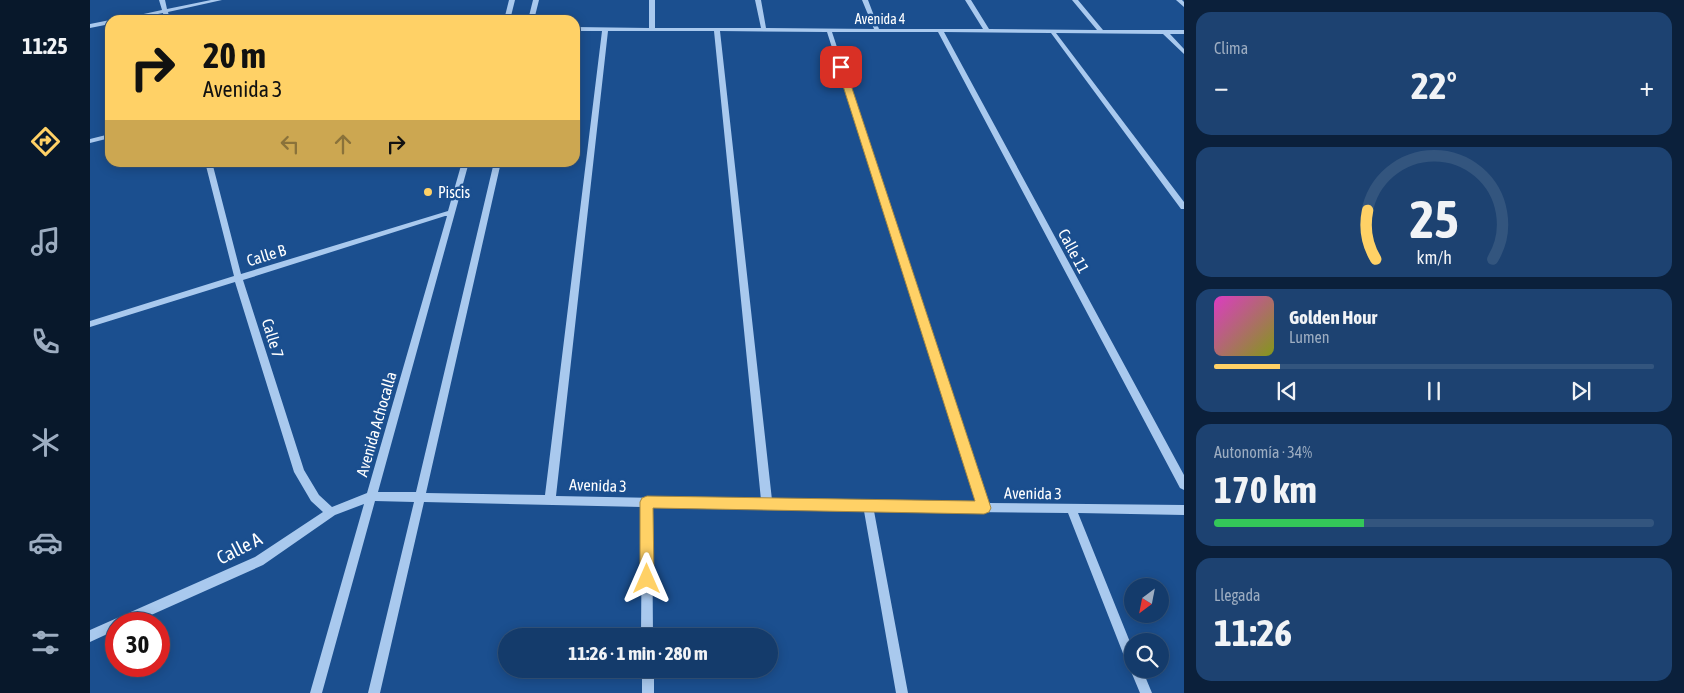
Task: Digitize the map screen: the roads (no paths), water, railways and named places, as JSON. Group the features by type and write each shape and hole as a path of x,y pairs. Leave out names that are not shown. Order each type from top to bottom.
{"street":[{"path":"162,0 165,15"},
{"path":"144,15 220,0"},
{"path":"508,15 512,0"},
{"path":"532,15 536,0"},
{"path":"652,0 652,29"},
{"path":"758,0 764,30"},
{"path":"865,0 877,30"},
{"path":"968,0 987,31"},
{"path":"1075,0 1102,32"},
{"path":"1179,0 1184,5"},
{"path":"90,26 105,23"},
{"name":"Avenida 4","path":"580,29 1184,32"},
{"path":"550,499 605,29"},
{"path":"717,30 767,505"},
{"path":"829,30 984,508"},
{"name":"Calle 11","path":"940,31 1184,485"},
{"path":"1052,31 1184,207"},
{"path":"1165,32 1184,52"},
{"path":"90,141 105,137"},
{"name":"Calle 7","path":"209,167 238,278 299,472 315,498 331,512"},
{"name":"Avenida Achocalla","path":"316,693 465,167"},
{"path":"374,693 497,167"},
{"name":"Calle B","path":"90,324 444,214 451,214"},
{"name":"Avenida 3","path":"372,496 767,505 1184,510"},
{"name":"Calle A","path":"144,612 259,562 331,512 372,496"},
{"path":"647,502 648,628"},
{"path":"868,506 902,693"},
{"path":"1071,509 1124,641"},
{"name":"Calle A","path":"90,636 105,629"},
{"path":"648,678 648,693"},
{"path":"1140,678 1146,693"}],"place":[{"name":"Piscis","path":"428,192"}]}
